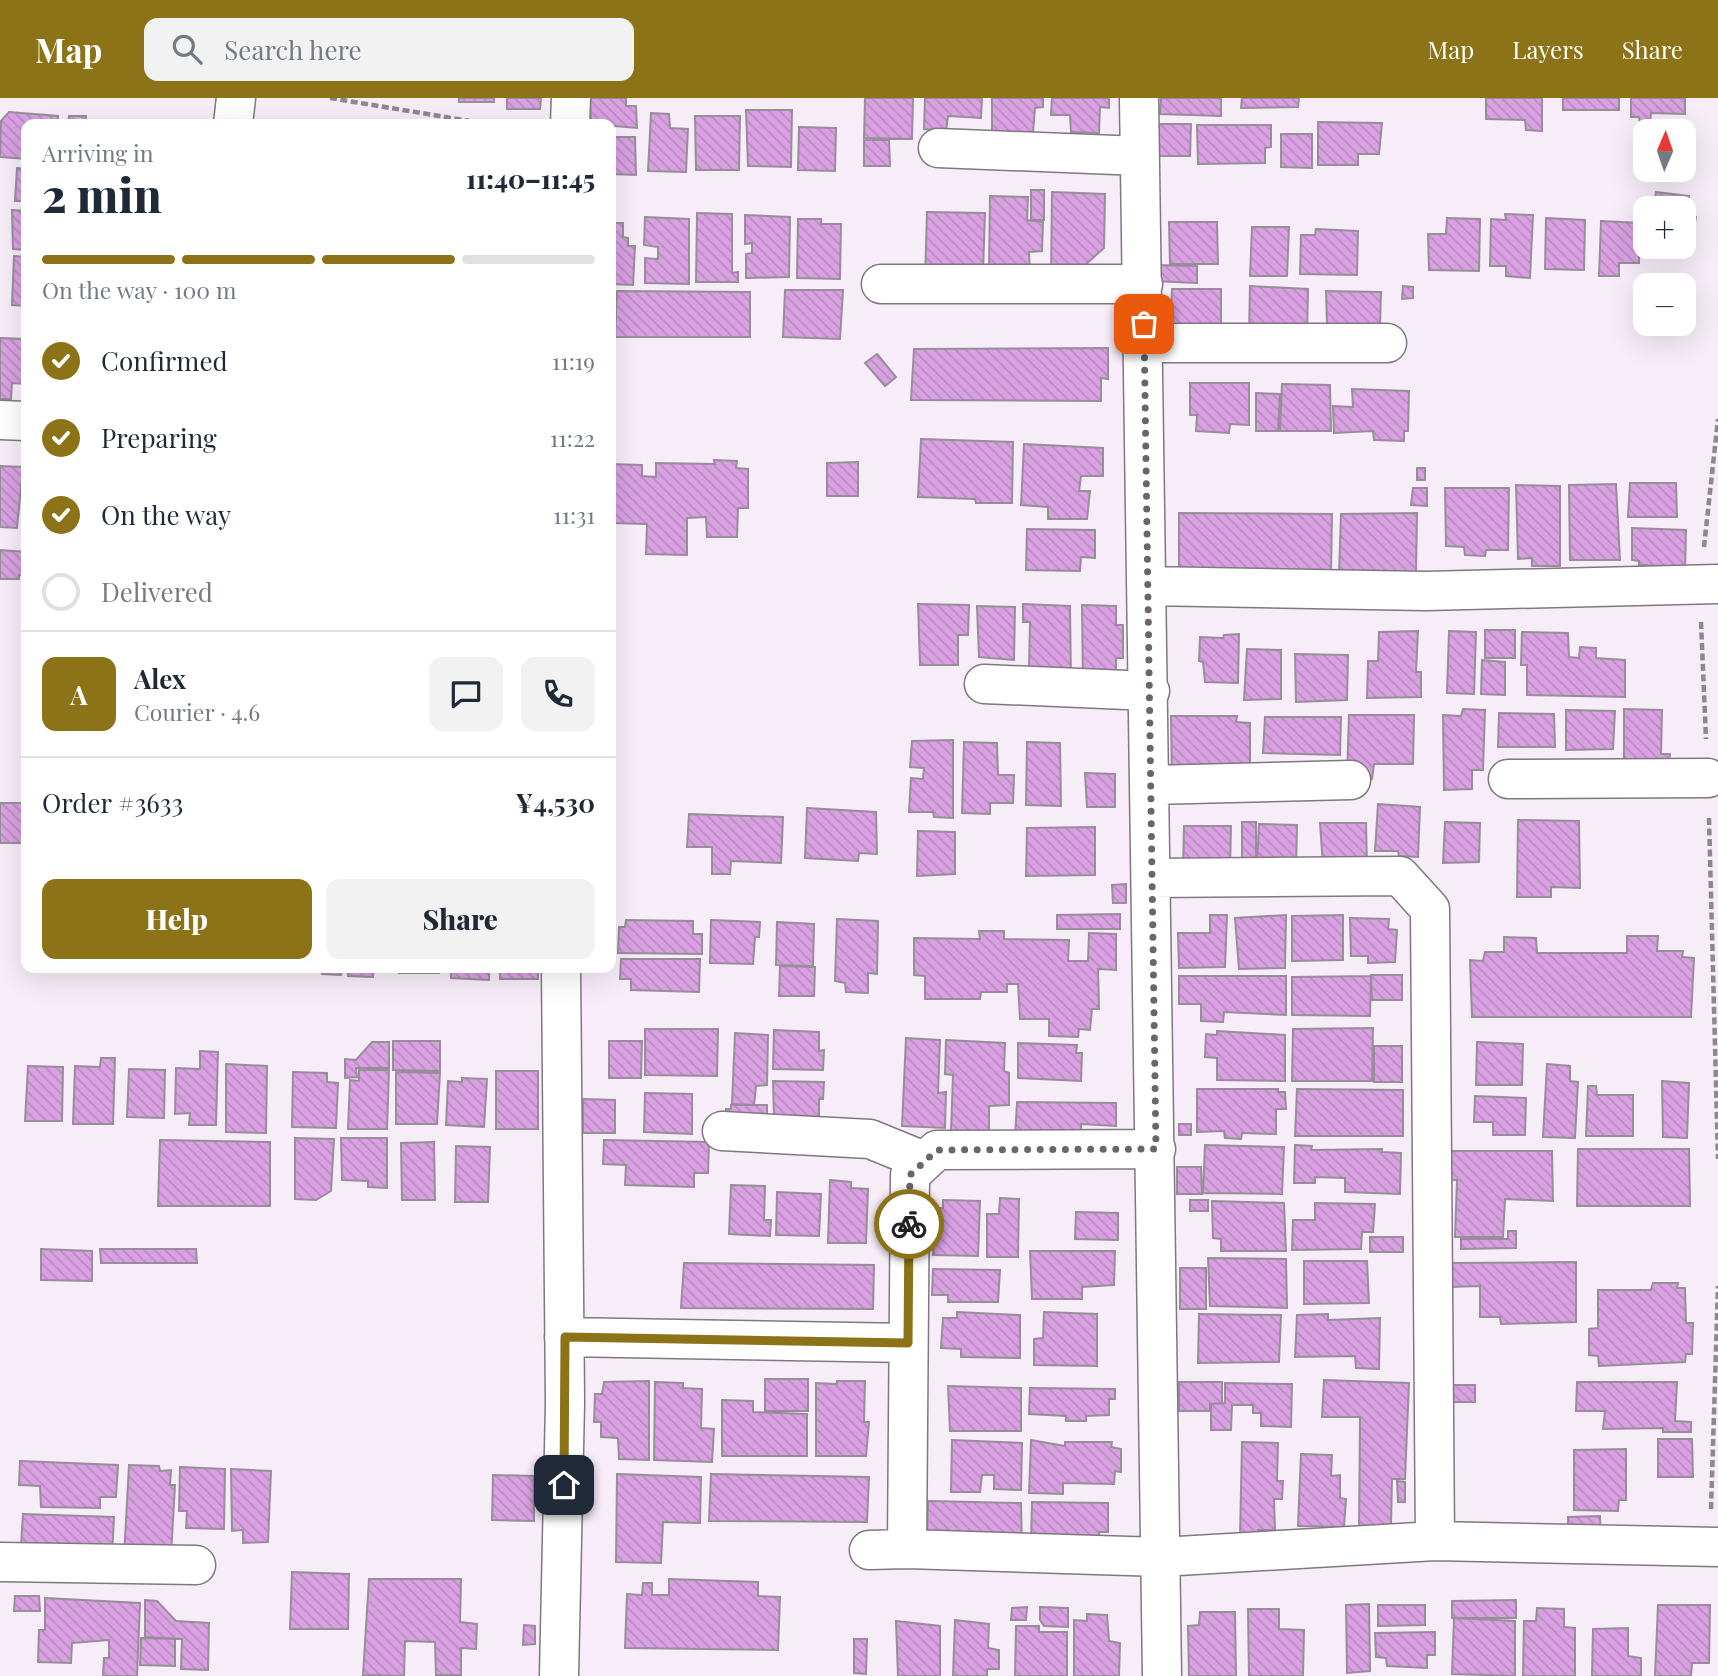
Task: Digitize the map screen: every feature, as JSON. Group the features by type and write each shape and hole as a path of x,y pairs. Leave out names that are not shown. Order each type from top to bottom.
{"street":[{"path":"234,119 236,98"},
{"path":"570,119 571,98"},
{"path":"1139,98 1150,691 1161,1676"},
{"path":"938,148 1140,156"},
{"path":"881,284 1143,284"},
{"path":"1144,343 1387,343"},
{"path":"0,420 21,422"},
{"path":"1148,586 1439,591 1709,583"},
{"path":"984,684 1150,691"},
{"path":"1508,779 1708,778"},
{"path":"1151,785 1351,780"},
{"path":"1152,878 1400,876 1430,909 1435,1541"},
{"path":"559,1676 565,1337 561,973"},
{"path":"722,1131 870,1139 924,1161"},
{"path":"907,1549 892,1342 910,1175 937,1150 1156,1149"},
{"path":"565,1337 892,1342"},
{"path":"869,1550 1161,1557 1435,1541 1714,1547"},
{"path":"0,1562 196,1565"}],"path":[{"path":"330,98 458,119"},
{"path":"1718,419 1709,583 1708,778 1718,1159"},
{"path":"1714,1547 1718,1286"}],"building":[{"path":"459,98 494,98 494,102 459,102"},
{"path":"507,98 541,98 540,109 507,109"},
{"path":"590,98 626,98 626,106 636,106 637,128 616,126 616,119 591,119"},
{"path":"865,98 913,98 912,139 864,138"},
{"path":"925,98 982,98 981,118 948,116 946,131 924,129"},
{"path":"992,98 1043,98 1043,107 1035,108 1033,132 992,132"},
{"path":"1052,98 1109,98 1109,108 1100,107 1099,133 1071,132 1070,115 1051,115"},
{"path":"1161,98 1221,98 1221,116 1160,114"},
{"path":"1242,98 1299,98 1298,107 1241,108"},
{"path":"1486,98 1542,98 1542,131 1526,130 1525,120 1486,119"},
{"path":"1563,98 1619,98 1619,110 1563,110"},
{"path":"1631,98 1685,98 1685,114 1651,113 1650,119 1631,117"},
{"path":"746,110 792,110 791,167 748,166"},
{"path":"9,112 58,116 58,119 21,119 21,159 0,157 1,121"},
{"path":"651,113 669,114 670,128 688,129 686,172 648,171"},
{"path":"69,116 86,116 86,119 69,119"},
{"path":"695,116 740,116 739,170 696,170"},
{"path":"1318,122 1382,123 1379,154 1358,154 1358,165 1318,165"},
{"path":"1159,124 1191,124 1190,156 1159,156"},
{"path":"1197,125 1271,125 1271,147 1265,148 1265,163 1198,164"},
{"path":"799,127 836,128 835,171 798,170"},
{"path":"1281,134 1312,134 1312,168 1281,167"},
{"path":"616,137 635,137 636,175 616,174"},
{"path":"864,140 889,140 890,166 864,166"},
{"path":"17,168 21,168 21,201 15,201"},
{"path":"1031,190 1044,190 1044,220 1031,220"},
{"path":"1052,192 1105,194 1104,248 1085,265 1086,278 1051,279"},
{"path":"1656,192 1689,196 1656,196"},
{"path":"990,196 1028,197 1027,220 1043,222 1042,251 1029,252 1030,271 989,272"},
{"path":"12,210 21,211 21,250 13,249"},
{"path":"927,212 985,213 983,272 925,280"},
{"path":"697,213 732,214 732,273 738,272 738,282 696,282"},
{"path":"1505,214 1533,215 1530,278 1506,276 1506,266 1490,266 1491,219 1506,220"},
{"path":"745,215 790,217 789,277 746,278 746,254 752,253 752,243 745,244"},
{"path":"645,217 689,219 689,284 645,283 645,258 658,259 658,247 644,245"},
{"path":"1447,218 1480,219 1479,271 1429,270 1428,234 1446,234"},
{"path":"1546,218 1585,220 1584,270 1545,269"},
{"path":"798,219 821,219 821,224 841,224 840,279 797,278"},
{"path":"1601,221 1633,223 1633,259 1639,259 1639,263 1619,263 1619,276 1599,276"},
{"path":"1169,222 1217,222 1218,264 1170,264"},
{"path":"616,223 623,223 623,237 628,238 628,246 635,246 633,285 616,284"},
{"path":"1252,227 1289,227 1287,276 1250,276"},
{"path":"1316,229 1358,231 1357,275 1300,274 1301,235 1315,235"},
{"path":"14,256 21,257 21,306 12,305"},
{"path":"1154,265 1197,266 1197,283 1153,281"},
{"path":"1250,286 1308,289 1307,336 1249,334"},
{"path":"1403,286 1413,287 1413,298 1402,299"},
{"path":"1172,289 1221,289 1221,339 1170,340"},
{"path":"785,290 843,290 840,339 783,337"},
{"path":"617,291 750,292 750,337 616,337"},
{"path":"1326,291 1381,292 1380,326 1327,325"},
{"path":"0,338 21,339 21,384 12,383 11,399 0,399"},
{"path":"1108,348 1108,379 1101,378 1101,401 911,400 914,349"},
{"path":"877,354 896,377 885,386 865,363"},
{"path":"1190,383 1249,383 1249,425 1230,424 1229,433 1196,431 1197,415 1190,415"},
{"path":"1282,384 1330,385 1331,431 1280,431"},
{"path":"1352,389 1409,391 1408,431 1404,431 1404,441 1374,440 1373,431 1334,433 1333,406 1353,407"},
{"path":"1256,393 1280,394 1278,431 1256,431"},
{"path":"921,439 1013,442 1012,503 976,503 975,499 918,497"},
{"path":"1024,444 1103,448 1103,476 1081,476 1079,491 1090,491 1087,519 1048,519 1048,507 1021,505"},
{"path":"714,460 737,461 736,468 748,469 748,508 738,508 737,537 707,537 706,517 687,518 687,555 646,554 647,524 616,523 616,464 642,465 642,476 656,477 656,463 715,464"},
{"path":"858,462 858,496 827,496 827,463"},
{"path":"0,466 21,467 17,528 0,527"},
{"path":"1417,468 1425,468 1425,480 1417,480"},
{"path":"1630,483 1676,483 1677,517 1628,517"},
{"path":"1616,484 1620,560 1570,560 1569,485"},
{"path":"1516,485 1560,486 1560,566 1532,566 1532,558 1518,559"},
{"path":"1413,488 1427,488 1427,506 1411,505"},
{"path":"1445,488 1509,488 1508,550 1486,550 1485,556 1465,555 1464,547 1446,546"},
{"path":"1179,513 1332,514 1331,575 1179,576"},
{"path":"1417,513 1416,573 1339,574 1341,514"},
{"path":"1632,528 1686,530 1685,573 1662,573 1662,566 1639,565 1639,561 1632,560"},
{"path":"1027,529 1095,530 1095,558 1081,557 1080,571 1026,570"},
{"path":"0,550 21,552 19,579 0,579"},
{"path":"918,604 969,605 968,635 958,635 958,665 920,665"},
{"path":"1023,604 1070,606 1071,680 1029,670 1030,622 1023,622"},
{"path":"1082,605 1116,606 1116,625 1123,625 1123,658 1116,658 1116,686 1083,684"},
{"path":"977,606 1015,607 1014,660 979,657"},
{"path":"1485,630 1515,630 1515,658 1485,658"},
{"path":"1418,631 1416,672 1421,672 1421,697 1367,698 1368,661 1378,661 1379,632"},
{"path":"1449,631 1476,632 1474,694 1447,693"},
{"path":"1522,632 1568,633 1569,657 1579,658 1580,647 1596,648 1596,658 1625,660 1625,697 1527,695 1527,665 1521,665"},
{"path":"1239,634 1238,683 1205,682 1203,662 1199,661 1200,637 1223,638 1224,635"},
{"path":"1247,649 1281,650 1281,699 1244,700"},
{"path":"1295,654 1348,655 1347,700 1296,702"},
{"path":"1482,660 1505,662 1505,695 1481,694"},
{"path":"1463,709 1485,710 1483,770 1472,770 1472,789 1444,790 1443,715 1461,716"},
{"path":"1624,709 1662,710 1661,754 1670,754 1668,771 1624,772"},
{"path":"1566,710 1615,711 1613,749 1566,750"},
{"path":"1499,713 1554,714 1555,747 1498,747"},
{"path":"1349,715 1414,715 1413,764 1374,764 1372,779 1347,777"},
{"path":"1171,716 1237,716 1236,722 1250,723 1250,764 1223,764 1224,779 1172,778"},
{"path":"1265,717 1341,717 1340,755 1263,753"},
{"path":"953,740 953,818 934,817 933,812 909,812 911,778 923,779 924,768 910,767 912,741"},
{"path":"964,742 997,743 998,775 1014,775 1013,803 990,803 990,814 962,813"},
{"path":"1027,742 1060,743 1061,806 1026,805"},
{"path":"1085,773 1115,774 1115,807 1087,807"},
{"path":"0,803 21,803 21,843 0,843"},
{"path":"1378,804 1420,807 1418,857 1399,856 1398,851 1375,851"},
{"path":"807,808 876,812 877,854 859,853 858,861 805,858"},
{"path":"689,814 783,817 781,863 731,861 730,874 712,874 712,847 687,847"},
{"path":"1518,820 1579,821 1580,888 1551,887 1551,897 1517,897"},
{"path":"1242,822 1256,822 1256,866 1242,875"},
{"path":"1445,822 1480,823 1479,862 1443,863"},
{"path":"1320,823 1366,823 1367,869 1323,866"},
{"path":"1259,824 1297,825 1296,871 1257,863"},
{"path":"1184,826 1231,826 1230,870 1183,871"},
{"path":"1095,827 1095,875 1026,876 1027,828"},
{"path":"918,831 955,832 955,874 917,876"},
{"path":"1126,884 1126,903 1113,903 1112,885"},
{"path":"1120,914 1120,929 1057,929 1057,915"},
{"path":"1210,915 1227,915 1225,967 1179,968 1178,933 1210,933"},
{"path":"1286,915 1285,968 1239,969 1235,918"},
{"path":"1343,915 1343,960 1292,961 1292,916"},
{"path":"1350,918 1389,919 1388,929 1397,930 1395,962 1368,963 1368,956 1351,956"},
{"path":"837,919 878,921 877,974 868,973 868,993 846,992 845,983 835,981"},
{"path":"626,920 693,921 693,934 702,934 702,954 618,953 619,927 625,927"},
{"path":"711,920 760,922 759,937 755,937 753,964 710,963"},
{"path":"777,922 814,924 813,966 776,965"},
{"path":"979,931 1004,931 1004,939 1069,940 1068,961 1088,961 1089,933 1116,934 1116,970 1098,969 1099,1009 1092,1009 1090,1030 1079,1029 1078,1037 1049,1036 1049,1019 1020,1019 1018,984 1007,984 1007,992 981,992 980,999 925,999 925,976 914,975 914,938 980,939"},
{"path":"1627,936 1658,936 1657,951 1683,951 1682,957 1694,958 1691,1017 1472,1017 1470,960 1483,961 1485,952 1504,952 1504,937 1536,938 1537,953 1627,953"},
{"path":"621,959 700,959 699,992 631,990 631,979 620,979"},
{"path":"780,966 815,967 814,996 779,996"},
{"path":"348,973 373,973 373,977 348,976"},
{"path":"451,973 489,973 489,980 451,978"},
{"path":"500,973 538,973 538,979 500,979"},
{"path":"1371,975 1402,975 1402,1000 1372,1000"},
{"path":"1179,976 1286,976 1286,1015 1224,1012 1223,1022 1201,1021 1201,1004 1179,1004"},
{"path":"1371,976 1370,1016 1292,1015 1292,977"},
{"path":"1373,1028 1372,1081 1292,1081 1293,1029"},
{"path":"645,1029 718,1029 717,1076 645,1075"},
{"path":"774,1030 819,1032 819,1051 824,1050 823,1070 773,1069"},
{"path":"1217,1031 1285,1035 1285,1081 1217,1080 1217,1058 1205,1057 1206,1034 1217,1035"},
{"path":"735,1033 768,1035 767,1085 756,1086 754,1105 732,1104"},
{"path":"906,1038 940,1040 938,1093 946,1092 945,1128 902,1126"},
{"path":"946,1040 1005,1043 1004,1071 1009,1073 1009,1105 989,1106 989,1134 951,1131 953,1075 945,1074"},
{"path":"393,1041 440,1041 440,1071 393,1070"},
{"path":"609,1041 642,1041 641,1078 609,1078"},
{"path":"372,1042 389,1042 389,1068 356,1068 357,1077 345,1078 345,1059 356,1060"},
{"path":"1477,1042 1523,1044 1522,1085 1476,1085"},
{"path":"1018,1043 1077,1045 1076,1053 1082,1053 1081,1081 1018,1078"},
{"path":"1374,1046 1402,1046 1402,1082 1374,1082"},
{"path":"200,1051 218,1052 216,1125 189,1125 190,1113 175,1114 176,1068 200,1069"},
{"path":"101,1058 115,1058 113,1124 73,1124 75,1066 100,1067"},
{"path":"226,1064 267,1066 266,1133 226,1132"},
{"path":"1547,1064 1570,1066 1570,1081 1578,1082 1575,1138 1543,1137"},
{"path":"28,1066 63,1067 62,1121 25,1121"},
{"path":"129,1069 165,1070 164,1118 127,1117"},
{"path":"359,1070 389,1070 387,1129 348,1129 350,1080 359,1081"},
{"path":"496,1071 538,1071 538,1129 496,1129"},
{"path":"293,1072 327,1073 327,1082 338,1083 336,1128 292,1127"},
{"path":"396,1072 440,1073 437,1124 396,1124"},
{"path":"462,1078 487,1079 484,1127 446,1125 448,1081 462,1082"},
{"path":"773,1081 824,1082 823,1099 819,1099 819,1120 774,1117"},
{"path":"1662,1081 1689,1083 1687,1138 1663,1137"},
{"path":"1588,1086 1596,1086 1597,1095 1633,1095 1633,1136 1586,1136"},
{"path":"1197,1089 1278,1089 1278,1092 1285,1092 1286,1109 1276,1109 1276,1134 1242,1133 1241,1139 1225,1138 1224,1131 1197,1132"},
{"path":"1297,1089 1403,1090 1403,1136 1295,1136"},
{"path":"645,1093 692,1094 692,1134 644,1132"},
{"path":"1475,1096 1526,1098 1525,1135 1493,1135 1493,1122 1474,1122"},
{"path":"583,1099 615,1100 615,1133 583,1133"},
{"path":"1017,1102 1116,1103 1116,1126 1081,1124 1081,1140 1015,1138"},
{"path":"731,1105 767,1105 767,1130 726,1130 726,1109 731,1109"},
{"path":"1179,1124 1191,1124 1191,1135 1179,1135"},
{"path":"295,1138 334,1139 331,1191 316,1200 295,1199"},
{"path":"341,1138 387,1138 387,1188 368,1187 368,1181 342,1180"},
{"path":"160,1140 270,1142 270,1206 158,1206"},
{"path":"604,1140 709,1142 708,1173 694,1173 694,1187 625,1185 626,1165 603,1164"},
{"path":"434,1142 435,1200 402,1200 401,1143"},
{"path":"1205,1145 1284,1147 1282,1194 1203,1193"},
{"path":"1295,1145 1312,1146 1311,1150 1382,1149 1382,1152 1401,1153 1400,1194 1345,1192 1345,1178 1315,1177 1315,1183 1294,1183"},
{"path":"456,1146 490,1147 488,1202 455,1202"},
{"path":"1578,1149 1689,1149 1690,1206 1577,1206"},
{"path":"1449,1151 1552,1151 1553,1201 1505,1199 1503,1237 1455,1237 1457,1180 1448,1180"},
{"path":"1177,1167 1201,1167 1202,1194 1177,1194"},
{"path":"830,1180 851,1182 851,1188 868,1189 866,1243 828,1243"},
{"path":"731,1185 765,1186 764,1220 771,1220 770,1236 729,1234"},
{"path":"777,1192 821,1194 819,1236 776,1235"},
{"path":"1000,1198 1019,1199 1018,1257 987,1257 987,1214 999,1214"},
{"path":"943,1200 980,1201 978,1256 933,1255 935,1208 943,1208"},
{"path":"1190,1200 1208,1200 1208,1211 1190,1211"},
{"path":"1212,1201 1284,1203 1286,1251 1221,1251 1221,1239 1213,1238"},
{"path":"1315,1203 1375,1204 1373,1232 1362,1232 1361,1249 1292,1250 1293,1220 1315,1220"},
{"path":"1076,1212 1118,1213 1118,1240 1075,1239"},
{"path":"1508,1231 1516,1231 1516,1248 1461,1249 1461,1239 1508,1239"},
{"path":"1370,1237 1403,1237 1403,1252 1370,1252"},
{"path":"41,1249 92,1251 92,1281 41,1280"},
{"path":"100,1249 196,1249 197,1263 101,1263"},
{"path":"1030,1251 1115,1251 1114,1285 1082,1287 1082,1299 1032,1299"},
{"path":"1208,1258 1286,1259 1287,1308 1210,1306"},
{"path":"1304,1261 1367,1261 1369,1303 1304,1304"},
{"path":"1576,1262 1576,1322 1501,1324 1500,1317 1480,1317 1480,1286 1451,1287 1451,1263"},
{"path":"684,1263 874,1265 873,1309 681,1308"},
{"path":"1180,1268 1206,1268 1206,1309 1180,1309"},
{"path":"933,1269 1000,1270 998,1302 948,1302 948,1295 932,1295"},
{"path":"1653,1283 1678,1283 1677,1288 1685,1288 1686,1323 1693,1323 1692,1354 1686,1354 1685,1362 1599,1366 1598,1356 1589,1355 1589,1329 1598,1328 1598,1290 1651,1290"},
{"path":"957,1312 1020,1315 1020,1358 961,1357 961,1349 941,1348 943,1318 957,1318"},
{"path":"1044,1312 1097,1314 1097,1366 1034,1365 1034,1339 1043,1338"},
{"path":"1199,1314 1281,1315 1279,1362 1198,1363"},
{"path":"1328,1314 1328,1320 1380,1318 1379,1369 1356,1368 1355,1356 1295,1357 1297,1315"},
{"path":"765,1379 808,1379 808,1411 765,1411"},
{"path":"1324,1380 1409,1383 1405,1479 1392,1479 1391,1526 1359,1532 1360,1417 1322,1417"},
{"path":"649,1381 649,1460 619,1459 618,1438 601,1437 601,1422 594,1422 595,1394 602,1394 604,1382"},
{"path":"837,1381 865,1381 864,1422 869,1422 866,1456 816,1456 816,1383 837,1384"},
{"path":"655,1382 683,1383 683,1388 702,1389 701,1428 714,1429 712,1462 654,1460"},
{"path":"1179,1382 1222,1382 1222,1403 1210,1404 1210,1411 1179,1411"},
{"path":"1577,1382 1677,1382 1675,1421 1691,1422 1691,1432 1663,1432 1663,1428 1603,1429 1605,1411 1576,1411"},
{"path":"1225,1383 1292,1384 1291,1427 1261,1426 1261,1413 1253,1413 1253,1405 1232,1405 1231,1430 1211,1430 1211,1404 1225,1403"},
{"path":"1450,1385 1475,1385 1475,1402 1450,1402"},
{"path":"948,1386 1021,1388 1021,1431 950,1431"},
{"path":"1030,1388 1115,1389 1115,1399 1109,1399 1109,1415 1086,1416 1086,1421 1066,1421 1066,1416 1029,1414"},
{"path":"722,1400 753,1401 753,1412 807,1414 807,1456 722,1456"},
{"path":"1658,1439 1692,1439 1693,1477 1658,1477"},
{"path":"952,1440 1022,1443 1021,1490 994,1489 994,1475 982,1475 980,1492 951,1492"},
{"path":"1031,1440 1065,1446 1065,1442 1112,1442 1111,1447 1121,1449 1121,1472 1115,1471 1114,1484 1063,1483 1063,1494 1029,1493"},
{"path":"1242,1442 1278,1443 1277,1481 1283,1481 1282,1499 1274,1499 1275,1530 1258,1530 1257,1538 1240,1538"},
{"path":"1626,1449 1626,1500 1619,1500 1618,1511 1574,1510 1574,1450"},
{"path":"1301,1454 1332,1455 1331,1476 1340,1475 1340,1498 1346,1499 1344,1527 1298,1526"},
{"path":"20,1461 118,1465 116,1497 100,1497 100,1508 41,1507 40,1486 19,1485"},
{"path":"129,1465 159,1466 160,1471 171,1470 170,1485 175,1485 171,1555 124,1557"},
{"path":"180,1467 225,1469 224,1529 186,1528 187,1511 179,1511"},
{"path":"231,1469 271,1471 268,1542 243,1543 243,1530 232,1531"},
{"path":"617,1474 701,1477 700,1523 663,1522 661,1563 616,1562"},
{"path":"711,1474 869,1477 867,1522 709,1521"},
{"path":"493,1475 534,1476 534,1521 492,1520"},
{"path":"1397,1481 1405,1482 1405,1502 1398,1502"},
{"path":"928,1501 1021,1503 1022,1550 927,1541"},
{"path":"1032,1502 1108,1503 1108,1532 1099,1532 1099,1536 1031,1542"},
{"path":"23,1514 114,1517 112,1555 21,1546"},
{"path":"1600,1516 1601,1547 1568,1547 1568,1517"},
{"path":"292,1572 349,1574 348,1629 290,1629"},
{"path":"369,1579 461,1579 460,1622 477,1624 476,1649 461,1648 461,1675 436,1675 435,1642 405,1641 404,1676 363,1675"},
{"path":"669,1579 758,1582 758,1596 780,1597 778,1650 625,1648 627,1594 642,1595 643,1583 652,1583 652,1595 669,1595"},
{"path":"15,1596 39,1596 40,1611 14,1611"},
{"path":"45,1598 140,1603 137,1676 103,1676 104,1658 109,1658 109,1640 72,1643 71,1663 38,1662 39,1630 45,1630"},
{"path":"145,1600 157,1601 176,1621 209,1623 208,1670 181,1669 182,1639 145,1637"},
{"path":"1516,1600 1516,1618 1452,1618 1452,1601"},
{"path":"1369,1604 1370,1671 1347,1673 1346,1605"},
{"path":"1378,1605 1425,1605 1425,1625 1378,1626"},
{"path":"1658,1605 1710,1605 1709,1663 1692,1663 1691,1676 1655,1676"},
{"path":"1027,1607 1026,1620 1011,1620 1012,1608"},
{"path":"1040,1607 1068,1608 1068,1627 1044,1626 1040,1620"},
{"path":"1537,1608 1564,1609 1564,1627 1575,1628 1575,1676 1523,1676 1524,1621 1536,1621"},
{"path":"1248,1609 1279,1609 1279,1629 1304,1630 1303,1676 1249,1676"},
{"path":"1200,1612 1235,1612 1236,1676 1189,1676 1188,1626 1199,1625"},
{"path":"1087,1614 1107,1615 1109,1641 1120,1643 1119,1676 1074,1676 1074,1620 1087,1621"},
{"path":"1454,1618 1515,1621 1515,1676 1452,1674"},
{"path":"955,1620 989,1624 988,1648 999,1650 999,1669 987,1669 987,1676 953,1676"},
{"path":"896,1621 940,1626 940,1676 898,1676"},
{"path":"524,1625 535,1626 535,1644 523,1645"},
{"path":"1016,1626 1039,1626 1039,1632 1067,1632 1067,1676 1015,1676"},
{"path":"1628,1628 1628,1656 1641,1658 1641,1676 1592,1676 1593,1629"},
{"path":"1435,1632 1435,1655 1427,1655 1427,1668 1387,1666 1386,1658 1376,1657 1375,1633"},
{"path":"141,1638 175,1639 175,1666 140,1665"},
{"path":"854,1639 867,1639 866,1674 854,1673"}],"way so far":[{"path":"909,1224 910,1175 937,1150 1156,1149 1144,324"}],"route":[{"path":"564,1485 565,1337 876,1340 908,1343 909,1224"}]}
